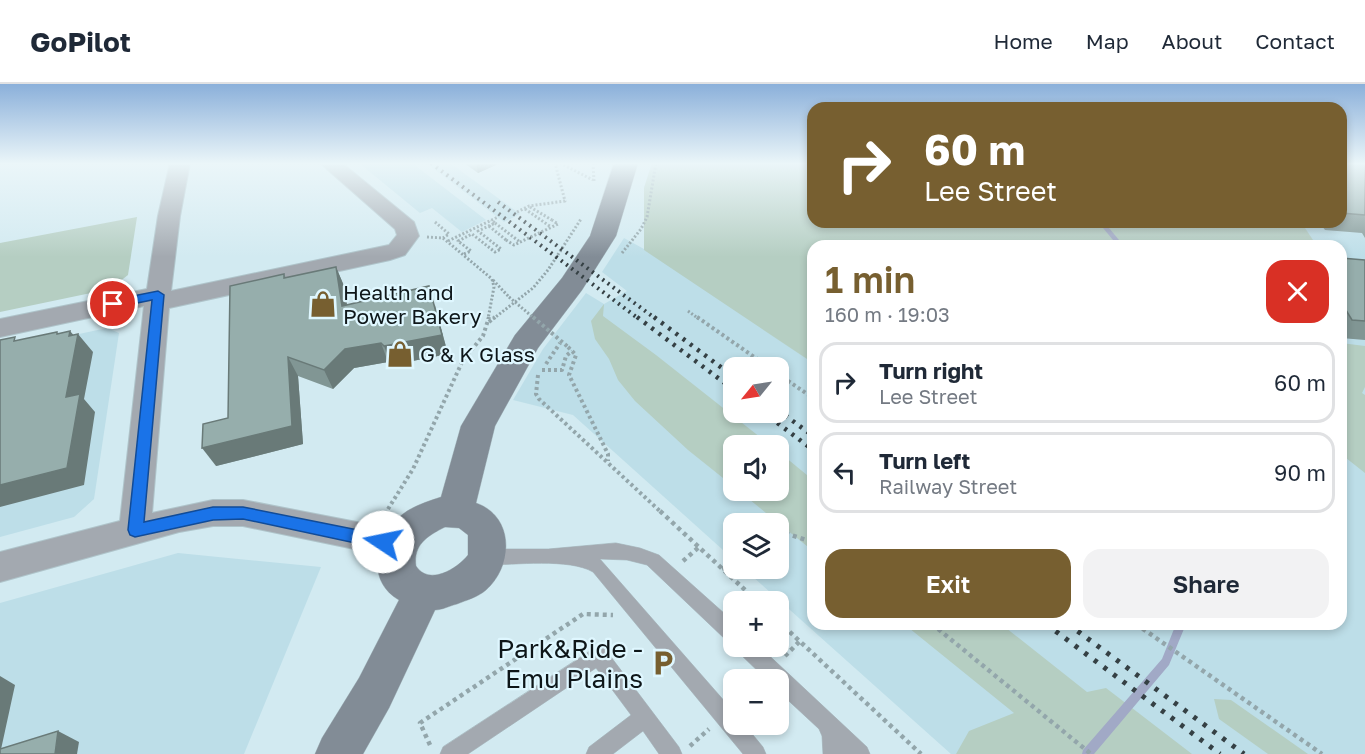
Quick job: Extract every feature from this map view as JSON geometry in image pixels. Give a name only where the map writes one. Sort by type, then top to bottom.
[{"type":"main road","points":[[455,512],[478,426],[526,342],[572,284],[603,236],[616,194]]},
{"type":"main road","points":[[455,512],[467,514],[484,526],[488,536],[486,557],[480,570],[468,581],[454,589],[438,592],[423,592],[410,588],[400,580],[395,569],[394,557],[383,542],[435,514],[455,512]]},
{"type":"main road","points":[[338,754],[374,693],[423,592]]},
{"type":"street","points":[[135,530],[158,299],[174,194]]},
{"type":"street","points":[[0,328],[382,255],[401,247],[408,236],[406,227],[367,194]]},
{"type":"street","points":[[0,567],[135,530],[213,513],[243,513],[383,542]]},
{"type":"lane","points":[[486,557],[555,556],[621,549],[653,560],[723,625]]},
{"type":"lane","points":[[555,556],[589,561],[599,567],[756,754]]},
{"type":"lane","points":[[450,754],[598,655],[672,754]]},
{"type":"lane","points":[[758,657],[860,754]]},
{"type":"lane","points":[[596,754],[645,717]]},
{"type":"lane","points":[[825,721],[832,735],[833,754]]},
{"type":"path","points":[[518,212],[529,206],[565,201],[563,194]]},
{"type":"path","points":[[619,257],[641,230],[647,217],[651,194]]},
{"type":"path","points":[[489,226],[514,245],[558,224],[529,206]]},
{"type":"path","points":[[525,208],[551,227]]},
{"type":"path","points":[[489,322],[533,288],[548,270],[583,215]]},
{"type":"path","points":[[447,241],[498,217]]},
{"type":"path","points":[[491,220],[520,242]]},
{"type":"path","points":[[426,236],[443,237],[450,234],[435,222]]},
{"type":"path","points":[[464,254],[471,251],[458,241],[472,234],[495,252],[501,249],[478,231],[495,223]]},
{"type":"path","points":[[443,237],[576,355],[569,375],[608,454],[608,462]]},
{"type":"path","points":[[383,542],[413,469],[463,360],[483,336],[489,322],[494,287],[492,279]]},
{"type":"path","points":[[688,311],[754,357]]},
{"type":"path","points":[[567,332],[538,375],[536,394],[539,399],[746,591]]},
{"type":"path","points":[[542,370],[562,370],[566,356],[572,351]]},
{"type":"path","points":[[789,382],[807,394]]},
{"type":"path","points":[[789,534],[807,539]]},
{"type":"path","points":[[434,754],[420,723],[583,614],[611,616],[630,602]]},
{"type":"path","points":[[939,630],[1091,754]]},
{"type":"path","points":[[1145,630],[1322,754]]},
{"type":"path","points":[[789,631],[921,754]]},
{"type":"shaded area","points":[[397,194],[453,194],[486,220],[462,232],[432,208],[420,213]]},
{"type":"shaded area","points":[[467,194],[493,194],[520,214],[504,222]]},
{"type":"shaded area","points":[[644,194],[807,194],[807,228],[1347,228],[1347,207],[1352,194],[1365,194],[1365,754],[951,754],[812,630],[1347,630],[1347,240],[807,240],[807,625],[789,609],[789,591],[769,591],[755,579],[789,579],[789,513],[723,513],[723,550],[573,415],[513,400],[543,349],[586,293],[604,304],[627,291],[602,272],[624,238],[644,249]]},
{"type":"shaded area","points":[[107,328],[119,333],[94,499],[74,517],[0,537],[0,351]]},
{"type":"shaded area","points":[[178,553],[321,567],[244,754],[0,754],[0,603]]},
{"type":"green space","points":[[644,194],[807,194],[807,228],[1305,228],[1313,240],[807,240],[807,359],[644,250]]},
{"type":"green space","points":[[137,217],[128,275],[110,289],[0,312],[0,243]]},
{"type":"green space","points":[[604,304],[603,316],[723,408],[723,423],[742,423],[757,435],[723,435],[723,478],[688,450],[635,401],[618,380],[609,359],[595,339],[591,321]]},
{"type":"green space","points":[[1347,344],[1365,346],[1365,387],[1362,393],[1365,395],[1365,473],[1347,459]]},
{"type":"green space","points":[[789,460],[807,475],[807,546],[789,532],[789,513],[766,513],[751,501],[789,501]]},
{"type":"green space","points":[[911,630],[1009,630],[1087,692],[1106,688],[1192,754],[956,754],[969,731],[1014,713]]},
{"type":"green space","points":[[1214,699],[1231,700],[1308,754],[1268,754],[1219,719]]},
{"type":"building","points":[[1347,194],[1365,194],[1365,215],[1347,214]]},
{"type":"building","points":[[1347,258],[1365,260],[1365,321],[1352,320],[1347,312]]},
{"type":"building","points":[[336,267],[342,306],[429,286],[442,335],[384,346],[381,343],[345,349],[324,370],[288,357],[292,426],[202,448],[203,424],[228,418],[230,286],[284,274],[284,278]]},
{"type":"building","points":[[70,331],[69,336],[78,334],[66,397],[80,394],[67,468],[0,485],[0,340],[15,337],[14,341]]},
{"type":"building","points":[[58,731],[55,754],[0,754],[0,749]]},
{"type":"waterway","points":[[1106,228],[1116,240]]},
{"type":"waterway","points":[[1087,754],[1166,662],[1179,630]]},
{"type":"railway","points":[[473,194],[639,319]]},
{"type":"railway","points":[[498,202],[656,319]]},
{"type":"railway","points":[[637,317],[723,382]]},
{"type":"railway","points":[[654,317],[723,369]]},
{"type":"railway","points":[[789,418],[807,432]]},
{"type":"railway","points":[[777,423],[807,445]]},
{"type":"railway","points":[[1054,630],[1220,754]]},
{"type":"railway","points":[[1076,630],[1244,754]]},
{"type":"place","name":"Health and Power Bakery","points":[[323,304]]},
{"type":"place","name":"G & K Glass","points":[[400,354]]},
{"type":"place","name":"Park&Ride - Emu Plains","points":[[663,663]]},
{"type":"route","points":[[113,304],[158,295],[135,530],[213,513],[243,513],[383,542]]}]
